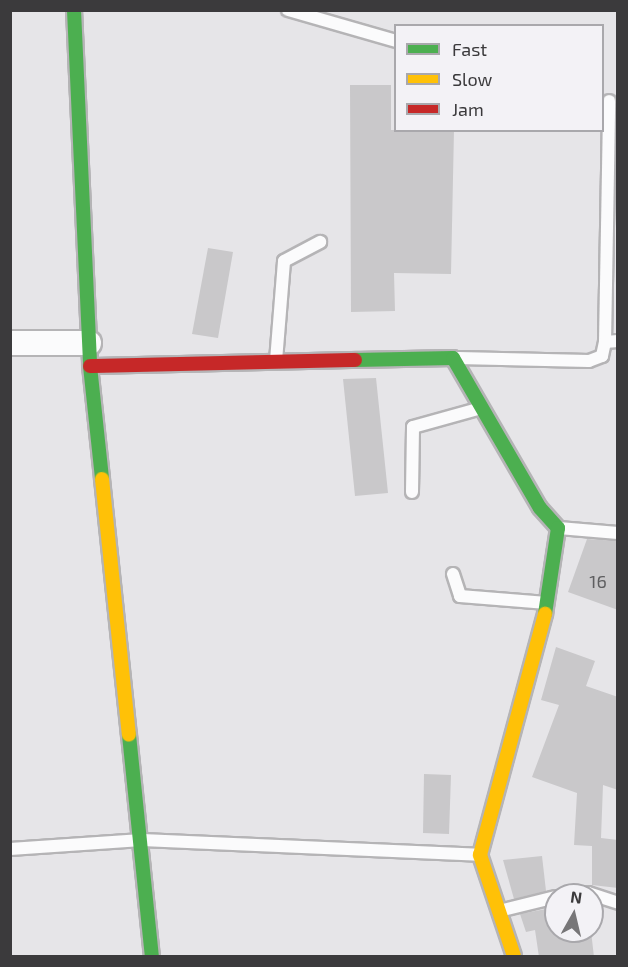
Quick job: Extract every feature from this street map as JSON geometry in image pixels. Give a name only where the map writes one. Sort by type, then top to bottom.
[{"type":"street","points":[[74,10],[89,354],[153,957]]},
{"type":"street","points":[[10,343],[89,354],[276,362],[453,358],[540,508],[558,528],[548,603],[480,855],[496,911],[514,957]]},
{"type":"lane","points":[[288,10],[394,40]]},
{"type":"lane","points":[[453,358],[589,361],[602,356],[611,342],[610,102]]},
{"type":"lane","points":[[276,362],[284,261],[320,242]]},
{"type":"lane","points":[[412,492],[413,427],[482,408]]},
{"type":"lane","points":[[558,528],[618,533]]},
{"type":"lane","points":[[453,574],[460,596],[548,603]]},
{"type":"lane","points":[[10,849],[142,840],[480,855]]},
{"type":"lane","points":[[496,911],[544,900]]},
{"type":"building","points":[[350,85],[391,85],[391,130],[394,132],[454,132],[451,274],[394,273],[395,311],[351,312]]},
{"type":"building","points":[[208,248],[233,252],[218,338],[192,334]]},
{"type":"building","points":[[376,378],[388,493],[355,496],[343,379]]},
{"type":"building","points":[[587,539],[618,541],[618,610],[568,592]]},
{"type":"building","points":[[556,647],[595,661],[586,686],[618,697],[618,790],[603,785],[601,838],[618,840],[618,888],[604,886],[604,883],[592,883],[592,846],[574,845],[577,793],[532,777],[559,705],[541,700]]},
{"type":"building","points":[[424,774],[451,775],[449,834],[423,833]]},
{"type":"building","points":[[542,856],[544,892],[514,899],[503,860]]},
{"type":"building","points":[[544,909],[544,943],[592,943],[594,957],[539,957],[535,930],[526,932],[520,914]]},
{"type":"traffic: fast","points":[[74,10],[90,366],[102,479]]},
{"type":"traffic: fast","points":[[355,360],[453,358],[540,508],[558,528],[545,614]]},
{"type":"traffic: fast","points":[[129,735],[152,956]]},
{"type":"traffic: slow","points":[[102,479],[129,735]]},
{"type":"traffic: slow","points":[[514,956],[480,855],[545,614]]},
{"type":"traffic: jam","points":[[90,366],[355,360]]}]
